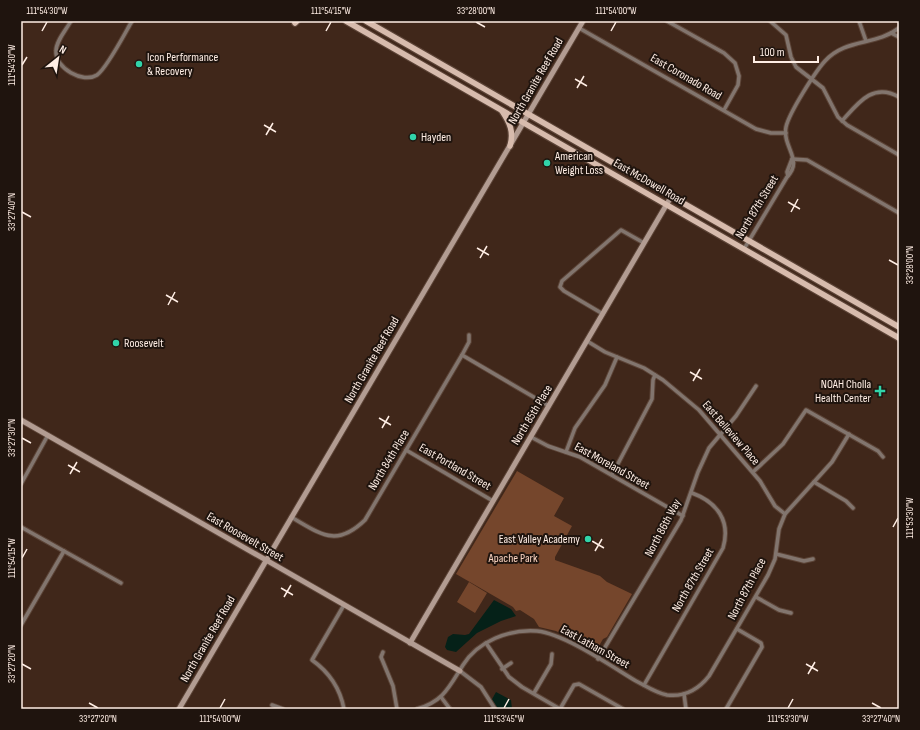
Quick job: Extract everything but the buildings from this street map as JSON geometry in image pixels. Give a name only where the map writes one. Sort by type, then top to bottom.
[{"type":"main road","name":"East McDowell Road","points":[[346,21],[899,338]]},
{"type":"main road","name":"East McDowell Road","points":[[366,21],[899,327]]},
{"type":"main road","points":[[420,63],[425,55]]},
{"type":"main road","points":[[501,109],[511,128],[512,138],[510,146]]},
{"type":"main road","points":[[617,176],[621,168]]},
{"type":"main road","points":[[793,277],[797,269]]},
{"type":"main road","points":[[871,322],[876,314]]},
{"type":"street","points":[[71,21],[61,38],[56,52],[58,61],[63,66],[84,77],[93,77],[102,71],[132,21]]},
{"type":"street","name":"North Granite Reef Road","points":[[179,709],[583,21]]},
{"type":"street","points":[[667,21],[724,53],[735,63],[739,76],[738,85],[724,110]]},
{"type":"street","points":[[770,21],[786,34],[793,62],[803,74],[823,88],[832,109],[842,121],[899,155]]},
{"type":"street","points":[[859,21],[866,41]]},
{"type":"street","name":"East Coronado Road","points":[[579,28],[756,129],[771,133],[786,133]]},
{"type":"street","points":[[786,133],[789,119],[824,62],[836,52],[853,43],[866,41],[892,33],[899,28]]},
{"type":"street","points":[[892,33],[899,37]]},
{"type":"street","points":[[842,121],[863,98],[876,92],[886,92],[899,97]]},
{"type":"street","name":"North 87th Street","points":[[744,249],[793,170],[794,163],[786,133]]},
{"type":"street","points":[[792,159],[807,160],[899,213]]},
{"type":"street","name":"North 85th Place","points":[[410,643],[671,197]]},
{"type":"street","points":[[603,314],[560,287],[562,281],[621,230],[644,243]]},
{"type":"street","name":"North 84th Place","points":[[291,517],[329,537],[337,537],[355,529],[365,520],[462,355],[469,342],[469,335]]},
{"type":"street","name":"East Belleview Place","points":[[587,341],[655,375],[699,410],[753,472],[774,505],[785,514]]},
{"type":"street","points":[[462,355],[549,406]]},
{"type":"street","points":[[566,452],[575,428],[605,385],[617,357]]},
{"type":"street","points":[[612,476],[652,399],[652,380],[655,375]]},
{"type":"street","name":"North 86th Way","points":[[598,659],[683,516],[707,453],[736,416],[756,386]]},
{"type":"street","points":[[753,472],[783,444],[806,410],[878,451],[883,457]]},
{"type":"street","name":"East Roosevelt Street","points":[[21,420],[460,671]]},
{"type":"street","name":"North 87th Place","points":[[684,694],[705,681],[756,597],[770,571],[776,554],[779,529],[785,514],[836,457],[849,434]]},
{"type":"street","points":[[21,484],[48,436]]},
{"type":"street","name":"East Moreland Street","points":[[531,437],[548,446],[580,457],[683,516]]},
{"type":"street","name":"East Portland Street","points":[[406,450],[493,501]]},
{"type":"street","points":[[814,482],[846,501],[853,508]]},
{"type":"street","name":"North 87th Street","points":[[644,685],[723,548],[725,542],[726,530],[720,513],[710,502],[692,493]]},
{"type":"street","points":[[21,527],[121,583]]},
{"type":"street","points":[[21,625],[64,551]]},
{"type":"street","points":[[776,554],[804,561],[813,558]]},
{"type":"street","points":[[756,597],[779,610],[791,613]]},
{"type":"street","points":[[344,605],[312,660],[326,672],[333,682],[339,693],[344,709]]},
{"type":"street","points":[[726,709],[762,645],[737,629]]},
{"type":"street","name":"East Latham Street","points":[[417,709],[427,706],[441,697],[452,685],[471,656],[486,643],[509,633],[537,631],[564,639],[644,685],[665,695],[684,694]]},
{"type":"street","points":[[486,643],[502,669],[516,684],[560,709],[576,684],[579,684],[623,709]]},
{"type":"street","points":[[383,652],[381,657],[393,686],[397,709]]},
{"type":"street","points":[[534,694],[551,664],[552,654]]},
{"type":"street","points":[[502,669],[511,663]]},
{"type":"street","points":[[460,671],[481,687],[495,709]]},
{"type":"street","points":[[684,694],[686,709]]},
{"type":"street","points":[[441,697],[450,709]]},
{"type":"street","points":[[272,705],[283,709]]},
{"type":"green space","name":"Apache Park","points":[[517,471],[564,498],[554,516],[572,526],[555,557],[555,560],[600,576],[607,582],[632,594],[607,637],[603,639],[596,651],[556,631],[539,627],[534,619],[520,610],[516,611],[513,607],[456,574]]},
{"type":"green space","points":[[469,582],[487,593],[475,613],[457,602]]},
{"type":"shaded area","points":[[494,600],[511,609],[516,616],[501,621],[477,633],[456,652],[447,650],[445,647],[448,637],[453,634],[469,634]]},
{"type":"shaded area","points":[[496,692],[511,700],[512,709],[495,709],[491,701]]},
{"type":"place","name":"Icon Performance & Recovery","points":[[139,64]]},
{"type":"place","name":"Hayden","points":[[413,137]]},
{"type":"place","name":"American Weight Loss","points":[[547,163]]},
{"type":"place","name":"Roosevelt","points":[[116,343]]},
{"type":"place","name":"NOAH Cholla Health Center","points":[[880,391]]},
{"type":"place","name":"East Valley Academy","points":[[588,539]]}]
